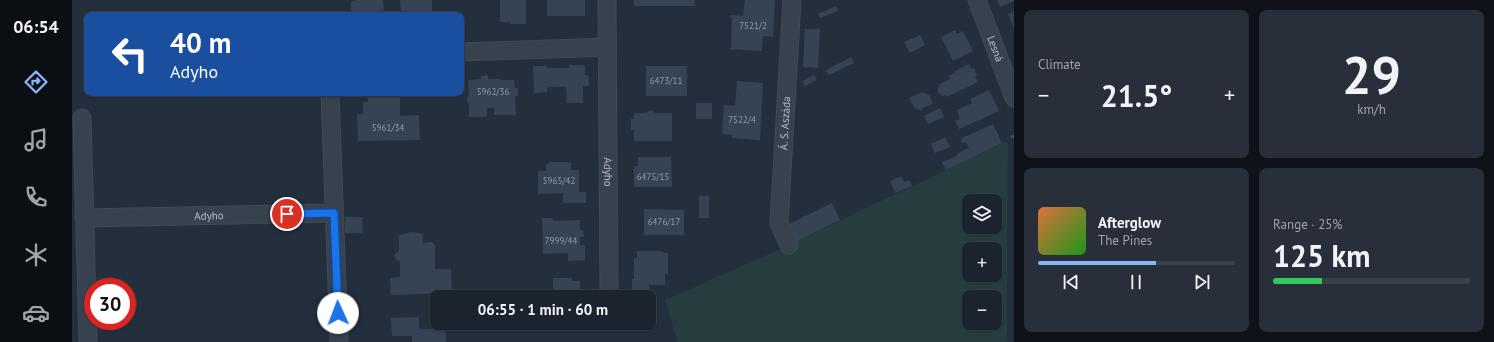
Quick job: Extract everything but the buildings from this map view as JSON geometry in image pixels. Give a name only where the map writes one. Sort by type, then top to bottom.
[{"type":"street","name":"Adyho","points":[[607,0],[609,290]]},
{"type":"street","name":"Á. S. Aszáda","points":[[789,245],[780,224],[792,0]]},
{"type":"street","name":"Lesná","points":[[977,0],[1014,98]]},
{"type":"street","points":[[464,52],[607,47]]},
{"type":"street","points":[[330,96],[339,342]]},
{"type":"street","points":[[82,118],[88,342]]},
{"type":"street","name":"Adyho","points":[[84,218],[334,213]]},
{"type":"green space","points":[[1002,143],[1008,143],[1007,342],[678,342],[665,300],[789,245]]},
{"type":"route","points":[[287,214],[334,213],[338,313]]}]
